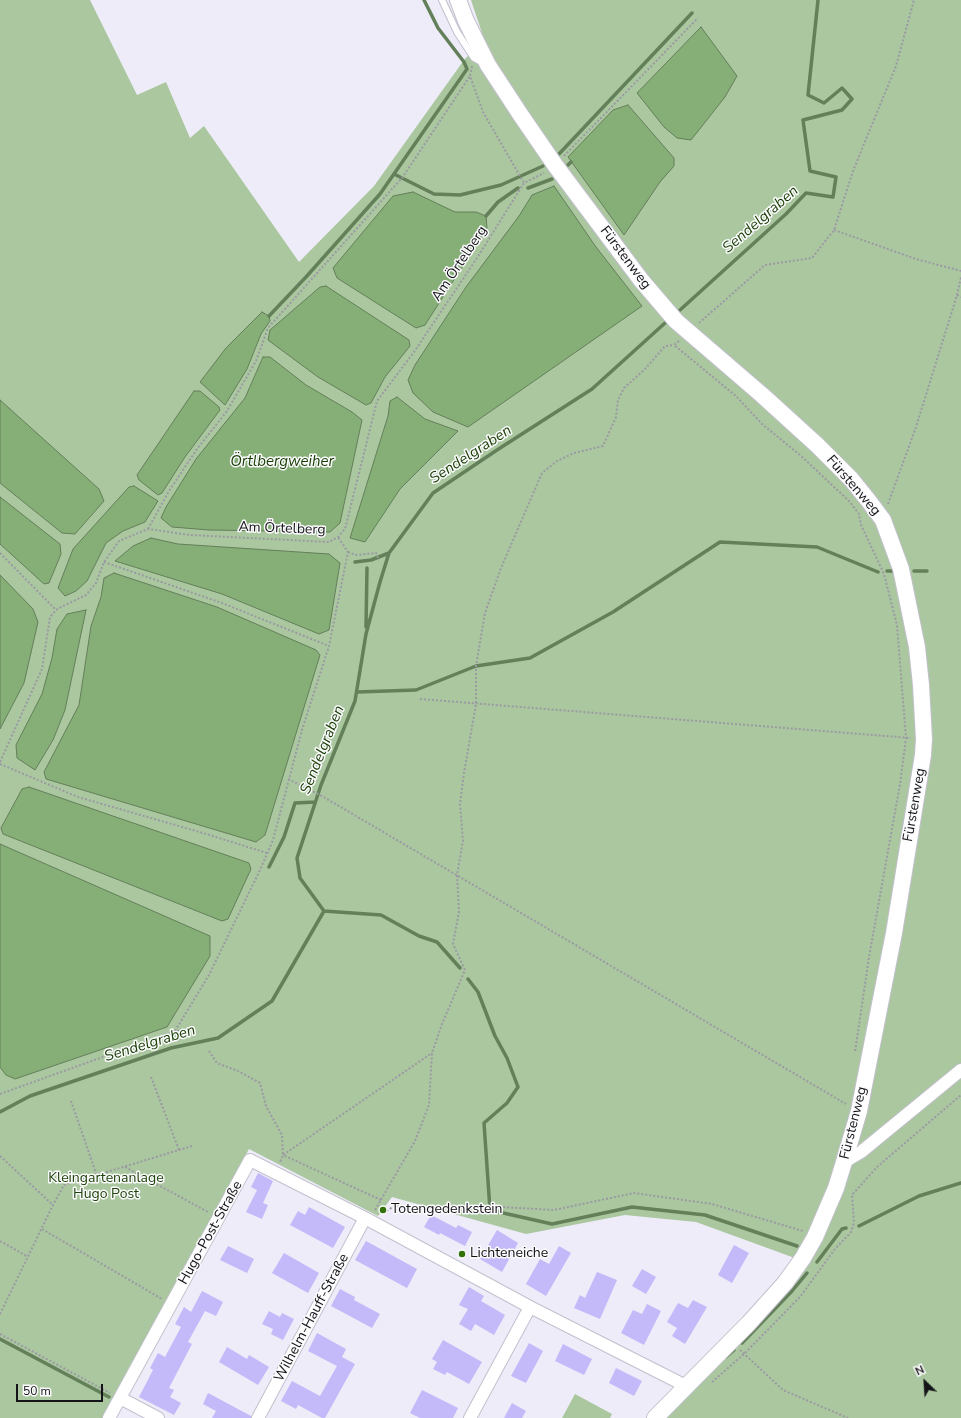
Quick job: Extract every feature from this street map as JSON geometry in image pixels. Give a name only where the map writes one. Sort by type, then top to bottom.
[{"type":"street","name":"Fürstenweg","points":[[458,0],[466,21],[488,65],[520,114],[641,280],[688,333],[762,395],[817,445],[851,479],[882,520],[890,536],[901,569],[911,613],[921,685],[924,739],[923,755],[894,933],[859,1111],[836,1188],[815,1237]]},
{"type":"street","points":[[844,1162],[862,1152],[961,1070]]},
{"type":"street","name":"Hugo-Post-Straße","points":[[109,1418],[250,1160],[365,1218]]},
{"type":"street","points":[[365,1218],[530,1307],[686,1386]]},
{"type":"street","name":"Wilhelm-Hauff-Straße","points":[[258,1418],[365,1218]]},
{"type":"street","points":[[655,1418],[785,1283],[803,1258],[815,1237]]},
{"type":"street","points":[[470,1418],[530,1307]]},
{"type":"street","points":[[120,1398],[158,1418]]},
{"type":"lane","points":[[442,0],[457,32],[474,58],[488,65]]},
{"type":"path","points":[[365,1218],[375,1210],[415,1141],[429,1105],[432,1053],[442,1024],[465,970],[453,944],[460,912],[457,876],[463,841],[460,804],[476,704],[476,666],[485,612],[501,568],[542,473],[557,461],[574,453],[603,446],[616,417],[618,400],[624,388],[645,369],[665,346],[674,345],[765,265],[812,258],[834,230],[853,171],[896,66],[914,0]]},
{"type":"path","points":[[470,76],[483,112],[524,183],[547,171],[555,164],[698,18]]},
{"type":"path","points":[[267,853],[203,833],[78,798],[0,763],[42,669],[50,617],[56,610],[86,595],[96,583],[104,562],[119,541],[148,529],[169,491],[197,449],[227,411],[256,361],[268,328],[402,178],[470,76],[474,58]]},
{"type":"path","name":"Am Örtelberg","points":[[148,529],[190,535],[329,542],[338,537],[345,529],[377,401],[422,339],[477,258],[524,183]]},
{"type":"path","points":[[834,230],[916,259],[961,271]]},
{"type":"path","points":[[882,520],[916,427],[957,295],[961,277]]},
{"type":"path","points":[[957,295],[961,296]]},
{"type":"path","points":[[674,345],[736,396],[762,424],[800,455],[849,501],[859,514],[861,525],[884,574],[897,625],[906,738],[900,784],[869,958],[854,1059]]},
{"type":"path","points":[[338,537],[348,552],[356,555],[376,553],[379,560]]},
{"type":"path","points":[[175,1031],[209,975],[273,840],[302,730],[329,646],[348,552]]},
{"type":"path","points":[[0,553],[56,610]]},
{"type":"path","points":[[104,562],[222,603],[329,646]]},
{"type":"path","points":[[420,699],[924,739]]},
{"type":"path","points":[[288,779],[322,796],[859,1111]]},
{"type":"path","points":[[0,1094],[175,1031],[195,1030]]},
{"type":"path","points":[[209,1051],[217,1063],[238,1071],[260,1083],[266,1106],[282,1135],[283,1155],[276,1173]]},
{"type":"path","points":[[283,1155],[432,1053]]},
{"type":"path","points":[[151,1076],[179,1150]]},
{"type":"path","points":[[710,1383],[744,1354],[800,1297],[834,1249],[851,1232],[854,1223],[852,1195],[877,1167],[961,1095]]},
{"type":"path","points":[[71,1101],[97,1176]]},
{"type":"path","points":[[0,1314],[64,1185],[125,1168],[192,1146]]},
{"type":"path","points":[[283,1155],[381,1200]]},
{"type":"path","points":[[0,1156],[53,1205]]},
{"type":"path","points":[[125,1168],[219,1218]]},
{"type":"path","points":[[375,1210],[383,1214],[396,1205],[427,1213],[484,1206],[554,1210],[634,1194],[712,1204],[803,1231],[815,1237]]},
{"type":"path","points":[[42,1230],[172,1304]]},
{"type":"path","points":[[0,1241],[28,1257]]},
{"type":"path","points":[[0,1334],[120,1398]]},
{"type":"path","points":[[730,1341],[784,1390],[848,1418]]},
{"type":"green space","name":"Kleingartenanlage Hugo Post","points":[[0,0],[90,0],[137,95],[166,82],[190,138],[204,126],[299,262],[374,186],[464,60],[484,39],[471,0],[961,0],[961,1418],[655,1418],[803,1261],[696,1222],[625,1215],[526,1234],[392,1197],[378,1216],[249,1149],[102,1418],[0,1418]]},
{"type":"green space","points":[[575,1394],[612,1414],[610,1418],[562,1418]]},
{"type":"water","points":[[701,27],[737,76],[725,97],[691,140],[677,138],[664,127],[637,93]]},
{"type":"water","points":[[628,105],[674,158],[674,166],[660,182],[624,235],[568,157],[613,110]]},
{"type":"water","points":[[554,186],[596,247],[642,306],[468,427],[433,412],[413,393],[408,380],[415,365],[466,287],[519,216],[532,195]]},
{"type":"water","points":[[413,192],[455,212],[476,212],[486,216],[487,228],[425,325],[416,328],[337,278],[333,268],[393,196]]},
{"type":"water","points":[[326,286],[409,340],[410,346],[385,377],[371,403],[366,405],[318,377],[268,340],[270,330],[320,287]]},
{"type":"water","points":[[262,312],[269,316],[270,321],[261,334],[247,369],[225,405],[200,382],[226,348]]},
{"type":"water","name":"Örtlbergweiher","points":[[263,357],[270,357],[306,385],[352,412],[362,420],[340,523],[330,532],[209,530],[172,527],[161,518],[166,507],[196,459],[245,398]]},
{"type":"water","points":[[194,391],[200,391],[219,407],[220,410],[185,457],[162,493],[158,495],[139,480],[137,475]]},
{"type":"water","points":[[397,397],[425,419],[458,431],[400,489],[365,542],[350,538],[388,416],[390,401]]},
{"type":"water","points":[[0,400],[99,489],[104,501],[75,534],[62,533],[0,483]]},
{"type":"water","points":[[134,486],[158,501],[145,522],[123,531],[106,543],[87,581],[76,591],[65,596],[58,588],[73,549],[129,487]]},
{"type":"water","points":[[0,497],[60,544],[61,554],[49,583],[44,584],[0,544]]},
{"type":"water","points":[[151,538],[178,544],[329,554],[340,563],[329,630],[319,634],[222,594],[115,561],[133,546]]},
{"type":"water","points":[[114,573],[217,607],[316,650],[320,655],[265,835],[256,842],[46,779],[44,772],[79,705],[91,626],[101,597],[104,578]]},
{"type":"water","points":[[0,575],[33,609],[38,622],[24,683],[0,729]]},
{"type":"water","points":[[86,610],[65,710],[53,740],[35,770],[17,758],[16,745],[42,694],[52,658],[57,629],[67,614]]},
{"type":"water","points":[[29,787],[249,863],[251,869],[228,919],[222,921],[3,834],[1,828],[22,789]]},
{"type":"water","points":[[0,844],[210,936],[210,956],[167,1027],[15,1079],[6,1075],[0,1067]]},
{"type":"building","points":[[258,1173],[273,1181],[263,1203],[268,1205],[262,1219],[246,1212],[257,1190],[251,1187]]},
{"type":"building","points":[[309,1207],[345,1227],[333,1248],[290,1225],[298,1211],[305,1215]]},
{"type":"building","points":[[431,1215],[456,1228],[458,1225],[472,1232],[465,1246],[440,1233],[439,1235],[424,1227]]},
{"type":"building","points":[[497,1230],[518,1243],[502,1272],[480,1259]]},
{"type":"building","points":[[366,1241],[417,1269],[407,1288],[355,1260]]},
{"type":"building","points":[[734,1245],[749,1253],[732,1283],[718,1275]]},
{"type":"building","points":[[228,1246],[254,1259],[247,1273],[220,1260]]},
{"type":"building","points":[[559,1246],[571,1253],[546,1296],[526,1284],[540,1259],[549,1264]]},
{"type":"building","points":[[284,1253],[319,1273],[308,1293],[272,1273]]},
{"type":"building","points":[[642,1269],[656,1277],[646,1294],[632,1286]]},
{"type":"building","points":[[597,1272],[617,1280],[600,1319],[574,1308],[580,1295],[585,1298]]},
{"type":"building","points":[[469,1287],[484,1296],[481,1301],[505,1315],[494,1335],[475,1324],[471,1331],[459,1324],[468,1309],[459,1305]]},
{"type":"building","points":[[340,1289],[355,1297],[354,1300],[380,1314],[372,1328],[331,1306]]},
{"type":"building","points":[[202,1291],[223,1302],[216,1316],[205,1311],[188,1342],[192,1344],[169,1388],[174,1390],[170,1397],[181,1403],[174,1415],[139,1397],[153,1370],[150,1368],[158,1353],[165,1357],[181,1327],[175,1324],[184,1307],[191,1312]]},
{"type":"building","points":[[693,1300],[707,1307],[685,1344],[672,1336],[677,1328],[667,1322],[678,1303],[688,1308]]},
{"type":"building","points":[[647,1304],[661,1311],[644,1345],[621,1333],[633,1310],[642,1314]]},
{"type":"building","points":[[269,1311],[280,1317],[282,1313],[294,1319],[283,1340],[271,1334],[273,1329],[262,1324]]},
{"type":"building","points":[[317,1333],[346,1349],[342,1357],[355,1364],[325,1418],[322,1418],[298,1405],[296,1409],[281,1401],[292,1381],[320,1396],[337,1366],[308,1351]]},
{"type":"building","points":[[443,1340],[482,1362],[469,1384],[447,1372],[445,1375],[433,1369],[437,1362],[432,1359]]},
{"type":"building","points":[[529,1343],[543,1351],[526,1383],[511,1376]]},
{"type":"building","points":[[563,1344],[592,1359],[584,1375],[555,1361]]},
{"type":"building","points":[[227,1347],[247,1359],[249,1355],[269,1367],[258,1385],[219,1362]]},
{"type":"building","points":[[616,1368],[642,1381],[634,1396],[609,1383]]},
{"type":"building","points":[[422,1390],[458,1408],[453,1418],[420,1418],[410,1413]]},
{"type":"building","points":[[208,1393],[251,1416],[251,1418],[212,1418],[216,1411],[203,1404]]},
{"type":"building","points":[[512,1403],[526,1411],[522,1418],[504,1418]]},
{"type":"waterway","points":[[269,316],[380,194],[467,69],[464,62],[438,28],[424,0]]},
{"type":"waterway","name":"Sendelgraben","points":[[680,310],[786,214],[806,193],[833,197],[836,177],[810,171],[803,120],[842,110],[852,99],[842,88],[824,103],[808,95],[818,0]]},
{"type":"waterway","points":[[559,154],[692,13]]},
{"type":"waterway","points":[[568,165],[571,162]]},
{"type":"waterway","points":[[394,174],[434,194],[460,195],[501,185],[543,166]]},
{"type":"waterway","points":[[528,188],[552,179]]},
{"type":"waterway","points":[[486,216],[498,202],[518,188]]},
{"type":"waterway","name":"Sendelgraben","points":[[0,1112],[30,1096],[171,1048],[218,1038],[272,1001],[324,911],[300,878],[297,858],[321,785],[355,701],[366,634],[389,553],[433,493],[592,389],[665,323]]},
{"type":"waterway","points":[[357,692],[416,690],[476,666],[530,658],[613,612],[720,542],[817,547],[878,572]]},
{"type":"waterway","points":[[355,562],[371,560],[389,553]]},
{"type":"waterway","points":[[366,627],[367,568]]},
{"type":"waterway","points":[[887,571],[893,571]]},
{"type":"waterway","points":[[914,571],[927,571]]},
{"type":"waterway","points":[[269,867],[284,837],[295,803],[315,802]]},
{"type":"waterway","points":[[324,911],[381,915],[419,936],[437,942],[460,968]]},
{"type":"waterway","points":[[468,979],[478,992],[495,1036],[507,1058],[518,1087],[507,1103],[484,1123],[490,1210],[552,1224],[632,1207],[705,1215],[797,1246]]},
{"type":"waterway","points":[[859,1226],[919,1196],[961,1183]]},
{"type":"waterway","points":[[817,1262],[842,1229],[846,1228]]},
{"type":"waterway","points":[[742,1343],[792,1291],[807,1273]]},
{"type":"waterway","points":[[0,1339],[109,1397]]},
{"type":"waterway","points":[[726,1357],[734,1350]]},
{"type":"place","name":"Totengedenkstein","points":[[383,1210]]},
{"type":"place","name":"Lichteneiche","points":[[462,1254]]}]
